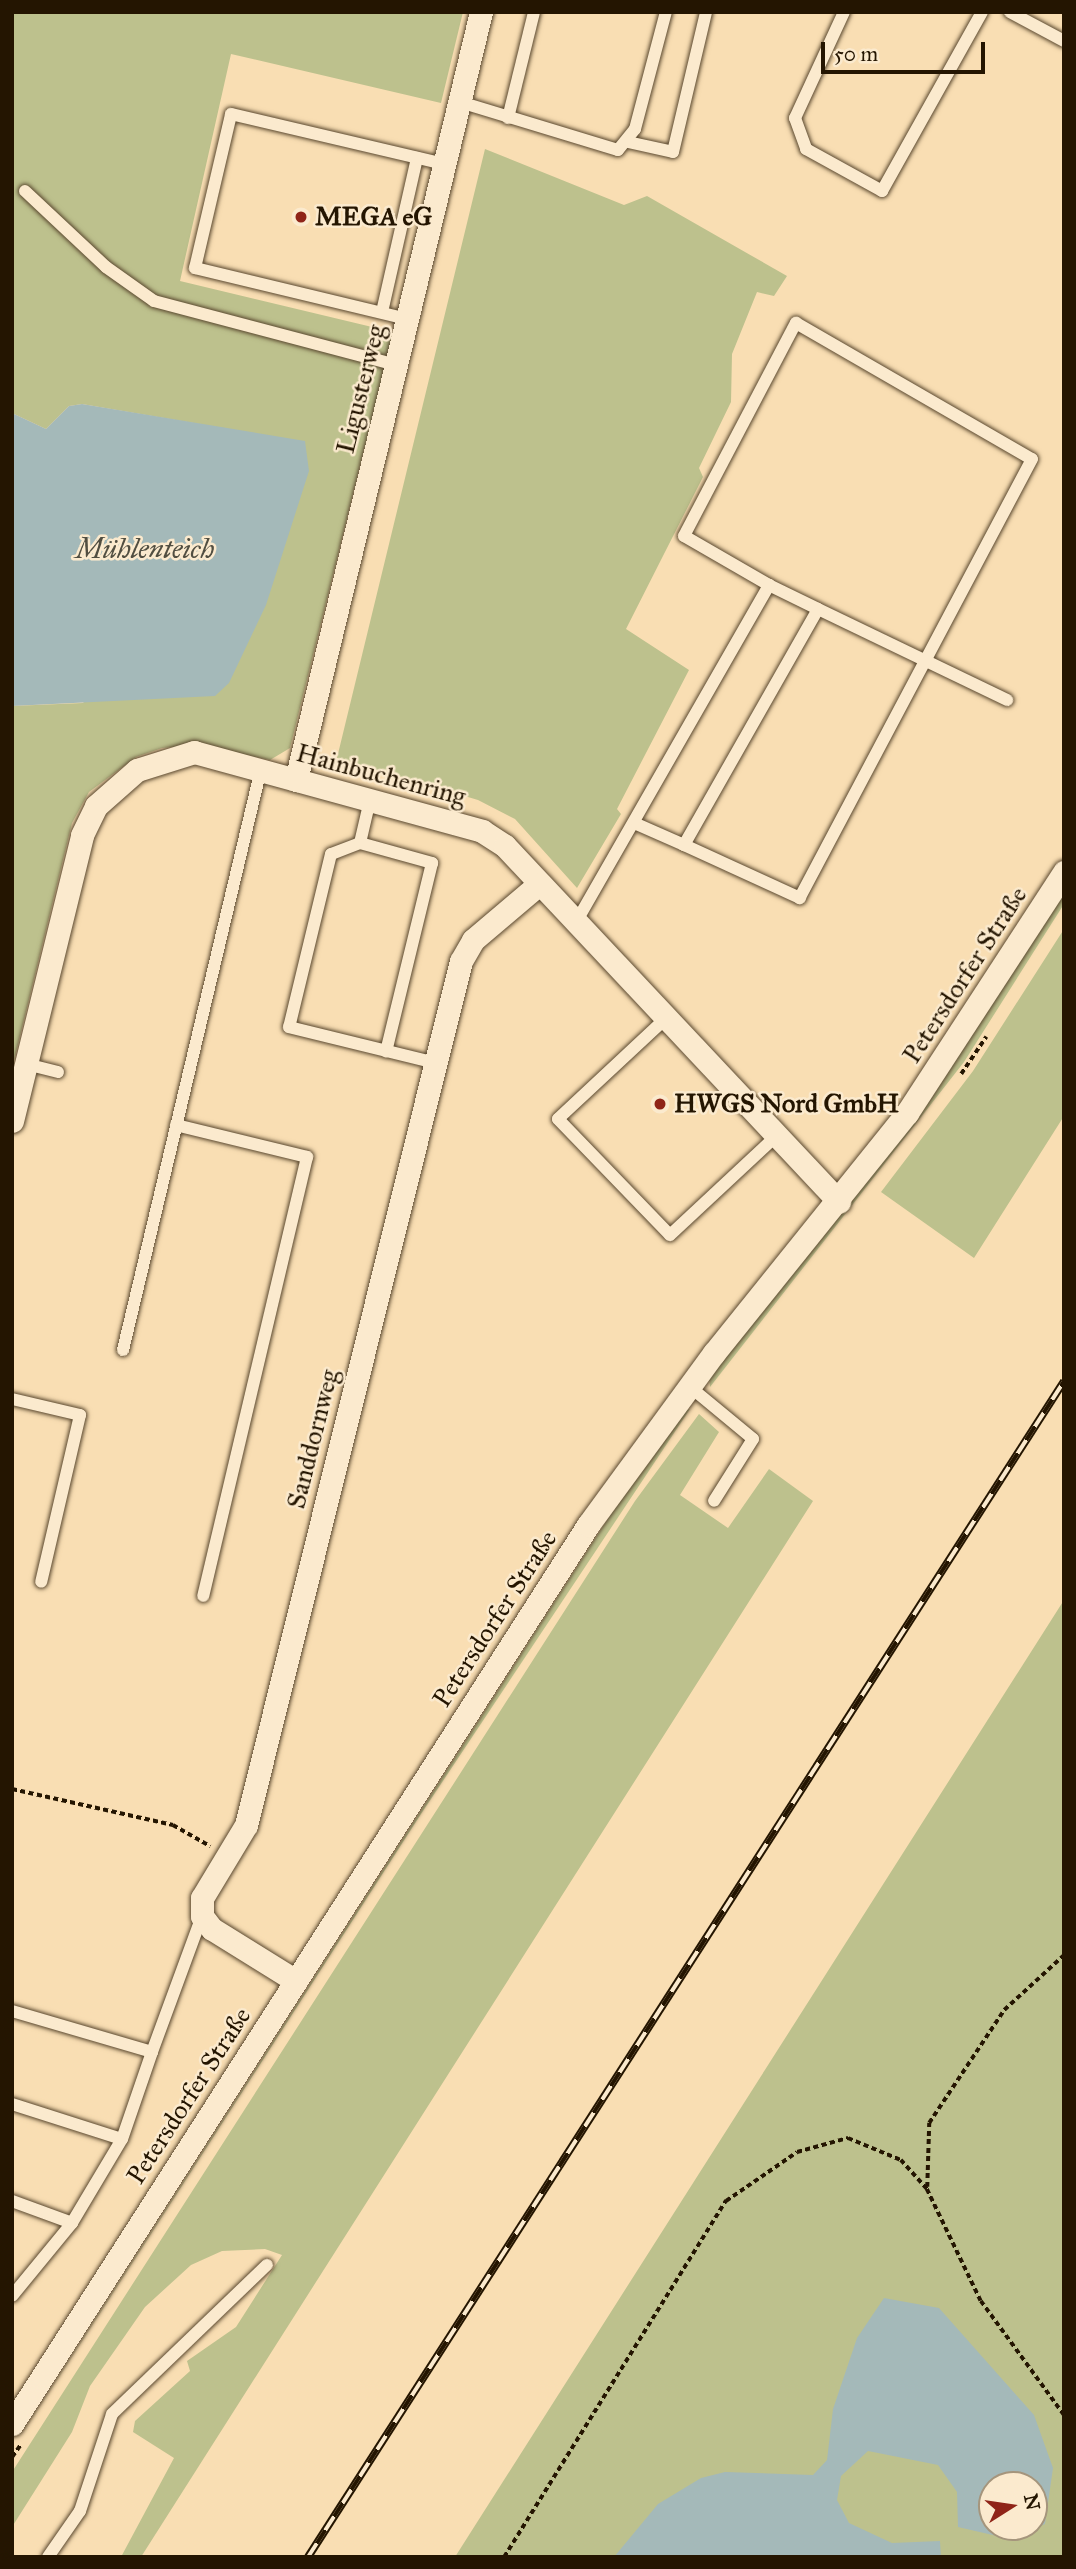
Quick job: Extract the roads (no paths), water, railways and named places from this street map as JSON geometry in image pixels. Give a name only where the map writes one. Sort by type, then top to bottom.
[{"type":"street","name":"Ligusterweg","points":[[296,780],[481,12]]},
{"type":"street","name":"Hainbuchenring","points":[[12,1121],[82,835],[96,806],[137,770],[194,752],[260,773],[296,780],[482,831],[539,884],[774,1138],[839,1202]]},
{"type":"street","name":"Petersdorfer Straße","points":[[20,2429],[296,1981],[588,1525],[689,1386],[839,1202],[951,1050],[1064,872]]},
{"type":"street","name":"Sanddornweg","points":[[202,1916],[202,1898],[246,1825],[461,961],[473,940],[539,884]]},
{"type":"street","points":[[202,1916],[212,1929],[296,1981]]},
{"type":"lane","points":[[508,118],[534,12]]},
{"type":"lane","points":[[628,142],[666,12]]},
{"type":"lane","points":[[460,102],[604,150],[628,142],[673,152],[706,12]]},
{"type":"lane","points":[[844,12],[795,118],[806,149],[882,191],[982,12]]},
{"type":"lane","points":[[1010,12],[1064,41]]},
{"type":"lane","points":[[407,319],[195,268],[232,114],[444,164]]},
{"type":"lane","points":[[382,312],[417,158]]},
{"type":"lane","points":[[25,191],[106,267],[155,301],[396,365]]},
{"type":"lane","points":[[634,823],[800,898],[925,660],[1032,459],[796,323],[684,536],[769,585],[925,660],[1007,700]]},
{"type":"lane","points":[[575,924],[769,585]]},
{"type":"lane","points":[[684,845],[818,609]]},
{"type":"lane","points":[[123,1350],[260,773]]},
{"type":"lane","points":[[360,843],[370,800]]},
{"type":"lane","points":[[386,1051],[432,863],[360,843],[331,854],[289,1027],[386,1051],[436,1063]]},
{"type":"lane","points":[[664,1020],[558,1119],[670,1235],[774,1138]]},
{"type":"lane","points":[[26,1064],[58,1072]]},
{"type":"lane","points":[[176,1125],[307,1157],[203,1596]]},
{"type":"lane","points":[[689,1386],[753,1439],[714,1501]]},
{"type":"lane","points":[[12,1399],[80,1415],[41,1582]]},
{"type":"lane","points":[[12,2296],[72,2223],[122,2139],[202,1916]]},
{"type":"lane","points":[[12,2011],[152,2052]]},
{"type":"lane","points":[[12,2104],[122,2139]]},
{"type":"lane","points":[[12,2201],[72,2223]]},
{"type":"lane","points":[[48,2557],[80,2511],[112,2414],[267,2265]]},
{"type":"water","name":"Mühlenteich","points":[[82,404],[305,441],[309,471],[266,605],[229,683],[215,696],[12,706],[12,413],[46,429],[69,406]]},
{"type":"water","points":[[884,2298],[939,2308],[1034,2415],[1053,2468],[1048,2503],[1048,2471],[978,2471],[978,2532],[958,2527],[957,2492],[938,2465],[868,2451],[841,2476],[837,2500],[849,2523],[892,2543],[940,2541],[941,2557],[614,2557],[658,2504],[701,2478],[725,2472],[813,2475],[827,2460],[833,2409],[857,2338]]},
{"type":"railway","points":[[308,2557],[1064,1381]]},
{"type":"place","name":"MEGA eG","points":[[301,217]]},
{"type":"place","name":"HWGS Nord GmbH","points":[[660,1104]]}]
